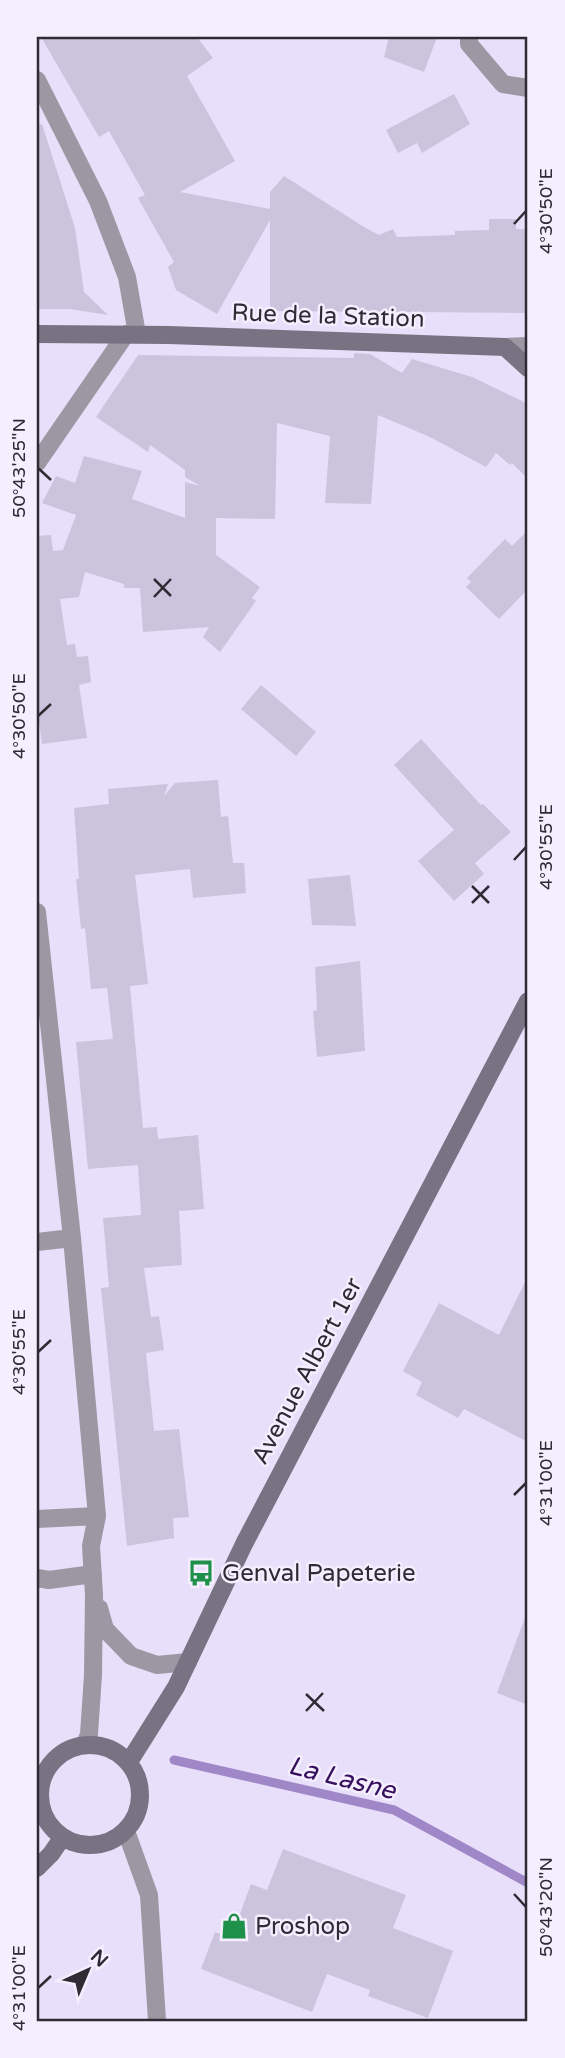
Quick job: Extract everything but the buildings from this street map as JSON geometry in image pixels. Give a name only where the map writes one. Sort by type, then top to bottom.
[{"type":"main road","name":"Rue de la Station","points":[[37,334],[131,334],[505,347]]},
{"type":"main road","points":[[505,347],[528,368]]},
{"type":"main road","name":"Avenue Albert 1er","points":[[129,1762],[158,1718],[188,1662],[250,1532],[528,1001]]},
{"type":"main road","points":[[85,1745],[102,1746],[117,1752],[129,1762],[138,1779],[141,1798],[137,1816],[126,1831],[112,1841],[96,1846],[78,1844],[62,1838],[46,1819],[40,1795],[46,1772],[53,1759],[68,1749],[85,1745]]},
{"type":"main road","points":[[37,1868],[62,1838]]},
{"type":"street","points":[[469,37],[469,44],[503,84],[528,88]]},
{"type":"street","points":[[37,80],[98,201],[127,277],[131,334],[37,463]]},
{"type":"street","name":"Rue de la Station","points":[[505,347],[528,346]]},
{"type":"street","points":[[37,912],[72,1238],[97,1516],[91,1546],[94,1595],[93,1675],[89,1734],[85,1745]]},
{"type":"street","points":[[37,1242],[72,1238]]},
{"type":"street","points":[[37,1519],[97,1516]]},
{"type":"street","points":[[37,1578],[48,1580],[93,1574]]},
{"type":"street","points":[[94,1595],[105,1629],[131,1656],[157,1665],[188,1662]]},
{"type":"street","points":[[126,1831],[149,1895],[157,2021]]},
{"type":"waterway","name":"La Lasne","points":[[174,1760],[394,1810],[528,1883]]},
{"type":"place","name":"Genval Papeterie","points":[[201,1573]]},
{"type":"place","name":"Proshop","points":[[234,1926]]}]
